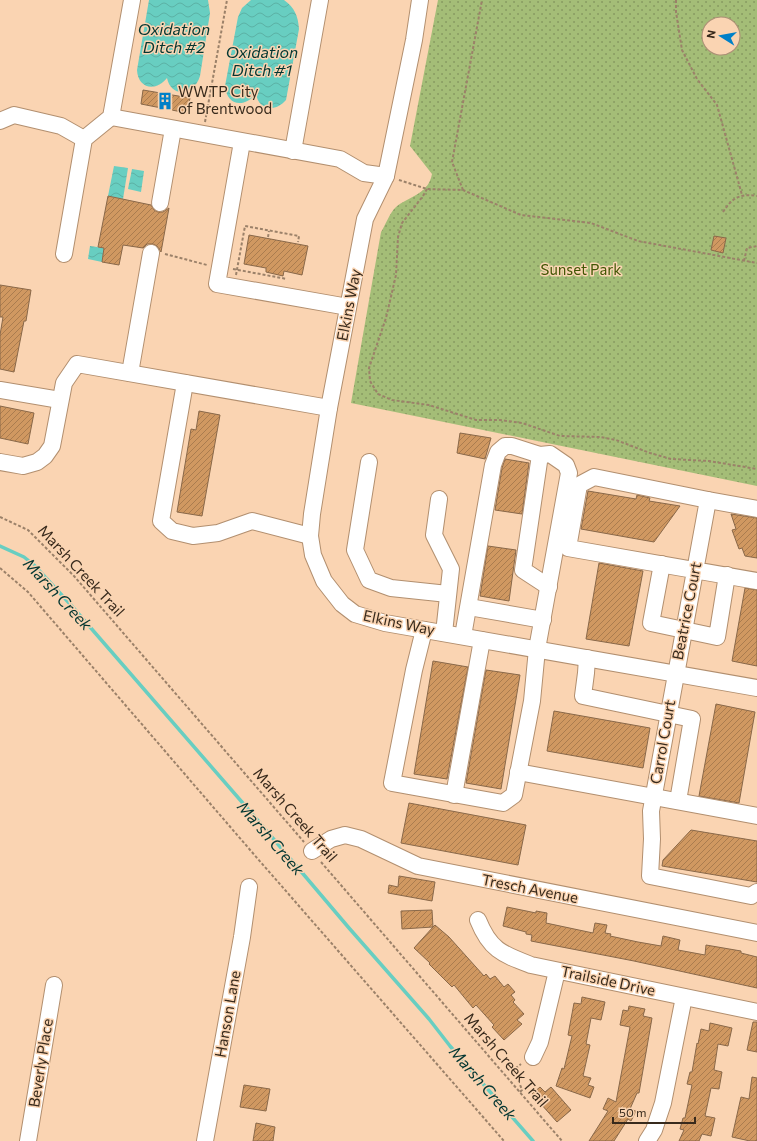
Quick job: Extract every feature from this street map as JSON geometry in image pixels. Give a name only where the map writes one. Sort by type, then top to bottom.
[{"type":"street","points":[[64,254],[84,139],[111,117],[132,0]]},
{"type":"street","points":[[293,151],[320,0]]},
{"type":"street","name":"Elkins Way","points":[[420,0],[414,40],[386,176],[365,219],[329,408],[312,514],[310,536],[313,556],[324,581],[342,604],[355,614],[385,623],[757,688]]},
{"type":"street","points":[[0,121],[14,115],[61,126],[84,139]]},
{"type":"street","points":[[111,117],[202,135],[340,159],[364,173],[386,176]]},
{"type":"street","points":[[160,203],[173,129]]},
{"type":"street","points":[[242,142],[216,284],[348,307]]},
{"type":"street","points":[[130,373],[151,253]]},
{"type":"street","points":[[0,462],[24,466],[37,462],[45,456],[52,446],[64,383],[77,364],[329,408]]},
{"type":"street","points":[[185,383],[161,521],[172,531],[193,536],[218,533],[252,521],[310,536]]},
{"type":"street","points":[[0,390],[60,400]]},
{"type":"street","points":[[424,630],[414,670],[392,783],[504,803],[514,795],[532,701],[537,649],[569,473],[566,465],[550,454],[540,455],[512,446],[505,446],[498,452],[493,465],[463,636]]},
{"type":"street","points":[[540,455],[523,570],[549,587]]},
{"type":"street","points":[[369,462],[355,550],[369,580],[391,588],[448,594]]},
{"type":"street","points":[[757,509],[594,477],[580,485],[568,548],[757,581]]},
{"type":"street","points":[[439,499],[434,536],[451,569],[444,633]]},
{"type":"street","name":"Beatrice Court","points":[[675,673],[708,500]]},
{"type":"street","points":[[662,564],[651,623],[683,631],[717,637],[727,576]]},
{"type":"street","points":[[469,607],[543,620]]},
{"type":"street","points":[[454,795],[482,640]]},
{"type":"street","points":[[587,658],[583,696],[692,719],[678,801]]},
{"type":"street","name":"Carrol Court","points":[[675,673],[652,804],[650,876],[754,894]]},
{"type":"street","points":[[518,772],[652,804],[678,801],[757,816]]},
{"type":"street","name":"Tresch Avenue","points":[[312,851],[331,839],[345,835],[361,839],[418,866],[757,933]]},
{"type":"street","name":"Hanson Lane","points":[[205,1141],[242,937],[249,887]]},
{"type":"street","name":"Trailside Drive","points":[[478,920],[483,934],[499,952],[531,966],[757,1012]]},
{"type":"street","points":[[533,1057],[540,1042],[557,971]]},
{"type":"street","name":"Beverly Place","points":[[28,1141],[54,985]]},
{"type":"street","points":[[647,1141],[654,1130],[663,1103],[684,997]]},
{"type":"path","points":[[202,135],[227,0]]},
{"type":"path","points":[[463,190],[452,162],[482,0]]},
{"type":"path","points":[[676,0],[676,12],[682,50],[697,79],[717,105],[742,195]]},
{"type":"path","points":[[386,176],[427,189],[463,190],[520,215],[591,223],[638,241],[757,263]]},
{"type":"path","points":[[427,189],[402,223],[398,236],[396,275],[386,318],[369,368],[370,381],[378,394],[392,400],[429,405],[476,420],[500,420],[522,423],[560,436],[600,436],[671,459],[710,460],[757,469]]},
{"type":"path","points":[[723,212],[733,200],[742,195],[757,196]]},
{"type":"path","points":[[234,287],[245,226],[299,236],[298,242]]},
{"type":"path","points":[[268,237],[269,231]]},
{"type":"path","points":[[744,261],[747,248],[757,246]]},
{"type":"path","name":"Marsh Creek Trail","points":[[0,517],[28,530],[74,576],[562,1141]]},
{"type":"path","points":[[0,568],[28,592],[504,1141]]},
{"type":"path","points":[[520,1092],[522,1090],[519,1082],[511,1072],[515,1067],[533,1057]]},
{"type":"green space","name":"Sunset Park","points":[[438,0],[757,0],[757,486],[351,403],[381,232],[394,209],[401,203],[422,191],[430,181],[432,174],[410,146]]},
{"type":"water","name":"Oxidation Ditch #2","points":[[149,0],[208,0],[210,13],[200,76],[193,88],[188,91],[183,92],[173,89],[167,78],[163,82],[153,87],[144,85],[138,76],[137,70]]},
{"type":"water","name":"Oxidation Ditch #1","points":[[251,0],[284,0],[293,9],[298,20],[299,29],[286,100],[278,107],[264,107],[258,100],[256,94],[246,101],[237,103],[229,98],[226,93],[225,86],[238,17],[242,8]]},
{"type":"water","points":[[114,166],[128,168],[123,199],[108,196]]},
{"type":"water","points":[[132,169],[144,171],[141,192],[128,189]]},
{"type":"water","points":[[90,246],[104,248],[102,262],[88,259]]},
{"type":"building","name":"WWTP City of Brentwood","points":[[143,90],[190,98],[187,113],[141,104]]},
{"type":"building","points":[[108,196],[151,205],[154,210],[158,212],[163,212],[169,208],[161,252],[157,246],[153,244],[147,244],[143,248],[123,245],[119,265],[102,262],[104,248],[98,247]]},
{"type":"building","points":[[249,235],[308,246],[302,275],[284,271],[283,276],[266,272],[266,268],[244,264]]},
{"type":"building","points":[[714,236],[726,238],[723,253],[711,250]]},
{"type":"building","points":[[0,285],[31,290],[26,321],[24,321],[14,372],[0,369],[0,335],[3,317],[0,317]]},
{"type":"building","points":[[0,406],[34,413],[28,444],[0,438]]},
{"type":"building","points":[[199,411],[220,415],[202,516],[177,512],[191,429],[196,430]]},
{"type":"building","points":[[460,433],[491,438],[485,459],[457,453]]},
{"type":"building","points":[[505,459],[529,463],[522,514],[495,510],[502,468]]},
{"type":"building","points":[[588,491],[636,499],[637,495],[650,498],[649,501],[680,506],[654,542],[581,529]]},
{"type":"building","points":[[731,514],[757,518],[757,558],[745,556],[742,548],[739,549],[732,530],[736,529]]},
{"type":"building","points":[[488,546],[516,550],[509,601],[480,596]]},
{"type":"building","points":[[599,563],[643,571],[629,646],[586,639]]},
{"type":"building","points":[[745,588],[757,590],[757,666],[732,661]]},
{"type":"building","points":[[433,661],[468,667],[447,779],[414,774]]},
{"type":"building","points":[[486,670],[520,675],[501,789],[466,783]]},
{"type":"building","points":[[716,704],[755,712],[739,803],[699,796]]},
{"type":"building","points":[[554,711],[650,728],[643,768],[547,751]]},
{"type":"building","points":[[409,803],[526,825],[518,865],[401,843]]},
{"type":"building","points":[[691,830],[757,841],[757,882],[662,866],[663,860]]},
{"type":"building","points":[[399,876],[435,882],[432,901],[388,893],[389,885],[398,887]]},
{"type":"building","points":[[507,907],[536,913],[536,911],[547,913],[546,923],[593,933],[595,923],[607,925],[605,933],[611,934],[610,936],[638,942],[661,946],[663,936],[680,940],[678,950],[705,955],[706,945],[741,951],[741,953],[757,957],[757,988],[634,961],[531,941],[532,935],[503,926]]},
{"type":"building","points":[[432,910],[433,927],[402,929],[401,911]]},
{"type":"building","points":[[435,925],[449,937],[484,976],[486,974],[490,979],[495,976],[504,987],[508,984],[515,992],[511,995],[515,1000],[513,1002],[524,1014],[517,1020],[522,1024],[504,1040],[492,1027],[494,1025],[476,1005],[473,1008],[454,985],[452,987],[414,948]]},
{"type":"building","points":[[582,997],[605,1002],[601,1020],[591,1018],[586,1044],[590,1045],[583,1076],[591,1078],[588,1085],[594,1087],[590,1098],[556,1086],[562,1068],[564,1069],[572,1036],[568,1035],[574,1003],[581,1004]]},
{"type":"building","points":[[629,1006],[645,1009],[643,1016],[652,1018],[639,1093],[637,1093],[630,1109],[636,1111],[631,1121],[628,1119],[614,1141],[589,1141],[608,1111],[603,1109],[608,1098],[616,1102],[630,1027],[620,1025],[623,1010],[628,1011]]},
{"type":"building","points":[[753,1022],[757,1022],[757,1052],[747,1050]]},
{"type":"building","points":[[710,1023],[732,1028],[728,1046],[718,1044],[714,1070],[722,1072],[719,1089],[711,1088],[705,1116],[715,1118],[711,1136],[702,1134],[699,1141],[679,1141],[684,1130],[680,1129],[683,1118],[685,1118],[692,1085],[687,1084],[690,1072],[692,1072],[697,1043],[698,1044],[701,1029],[709,1031]]},
{"type":"building","points":[[752,1077],[757,1078],[757,1141],[732,1137],[741,1097],[749,1099]]},
{"type":"building","points":[[244,1085],[270,1089],[266,1111],[240,1107]]},
{"type":"building","points":[[540,1087],[545,1092],[551,1087],[571,1110],[557,1122],[532,1094]]},
{"type":"building","points":[[256,1123],[275,1127],[273,1141],[253,1141]]},
{"type":"waterway","name":"Marsh Creek","points":[[0,546],[24,557],[34,565],[70,604],[533,1141]]},
{"type":"place","name":"WWTP City of Brentwood","points":[[165,101]]}]
